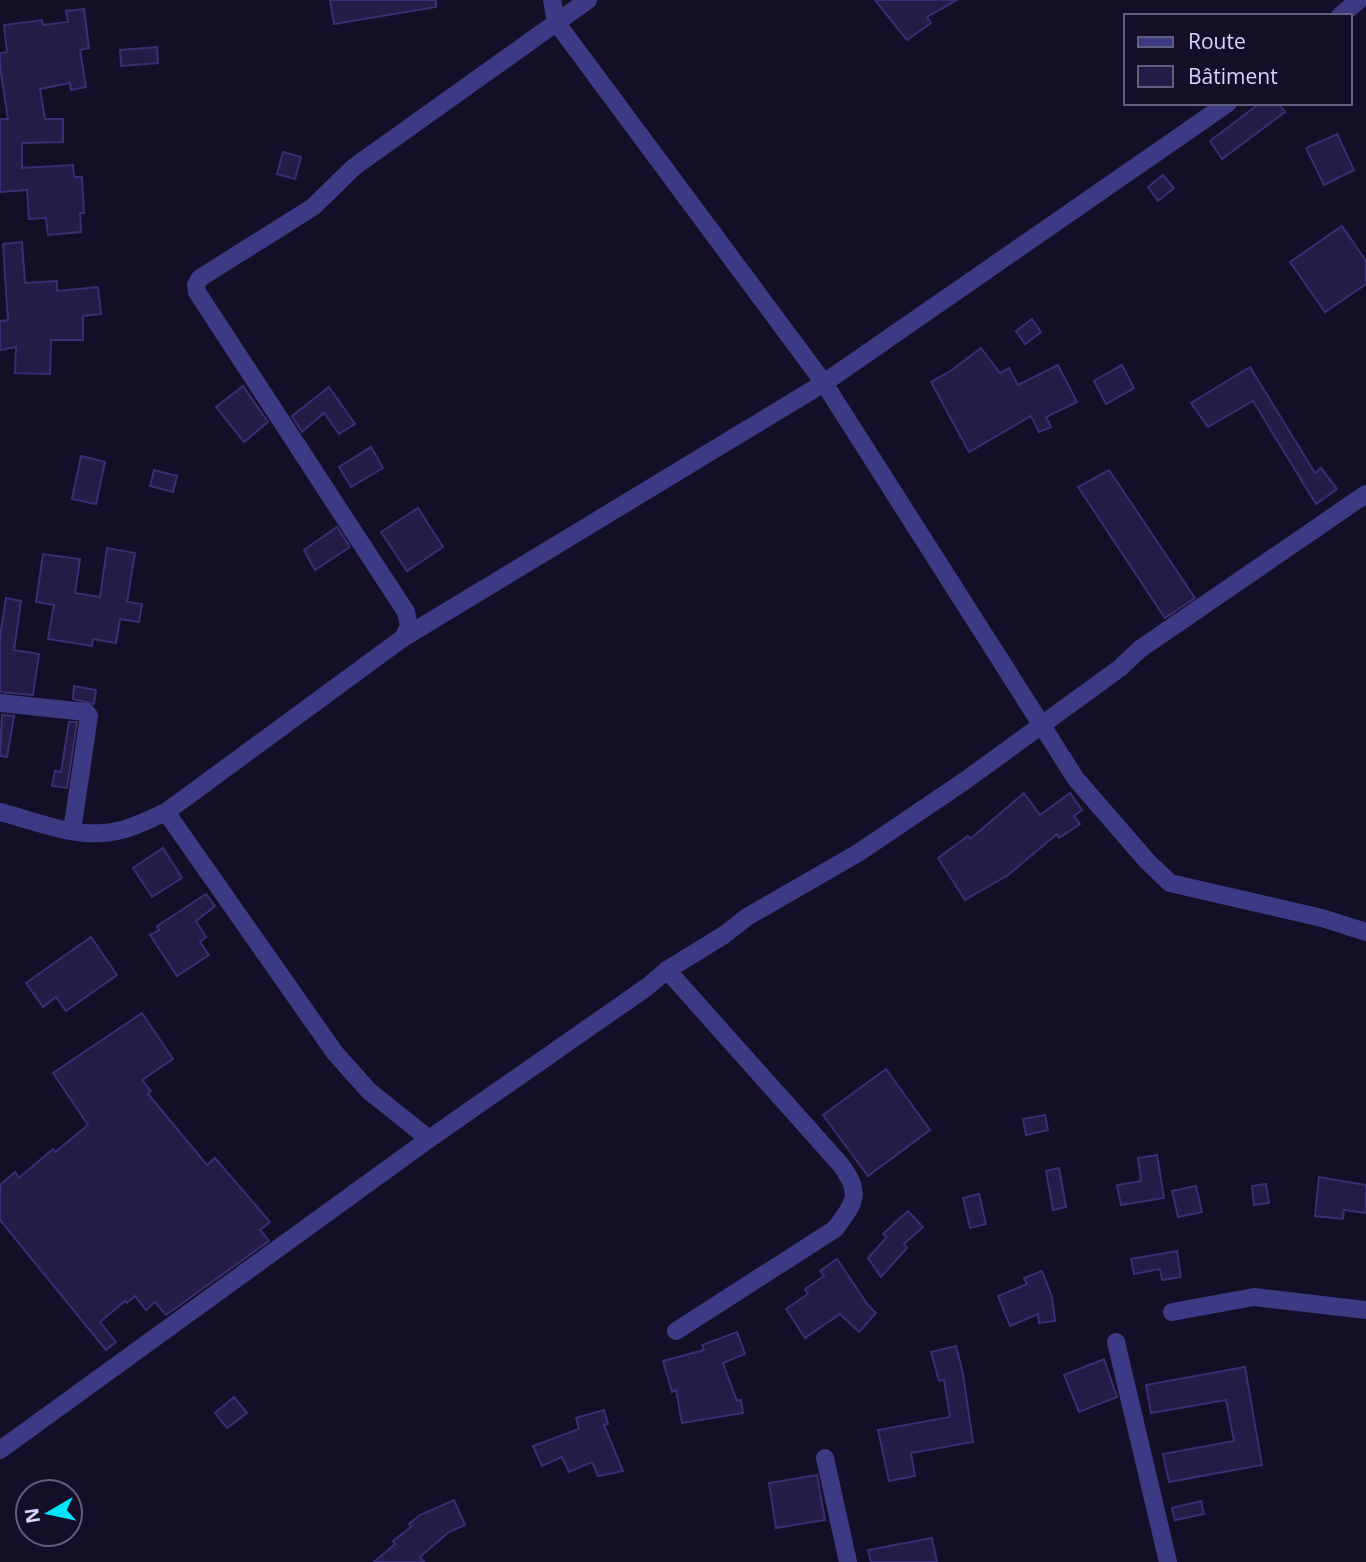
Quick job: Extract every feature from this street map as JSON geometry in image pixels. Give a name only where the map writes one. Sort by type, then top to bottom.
[{"type":"street","points":[[552,0],[556,22],[824,383],[1076,779],[1147,861],[1170,883],[1322,918],[1366,932]]},
{"type":"street","points":[[403,638],[409,626],[406,612],[197,292],[196,285],[200,278],[313,207],[354,167],[588,0]]},
{"type":"street","points":[[1342,14],[1359,0]]},
{"type":"street","points":[[0,812],[72,831],[103,833],[139,825],[166,812],[403,638],[824,383],[1225,105]]},
{"type":"street","points":[[0,1450],[429,1139],[647,987],[667,970],[724,936],[747,917],[858,853],[966,780],[1121,668],[1140,649],[1366,494]]},
{"type":"street","points":[[0,704],[86,712],[89,716],[72,831]]},
{"type":"street","points":[[166,812],[334,1053],[369,1091],[429,1139]]},
{"type":"street","points":[[667,970],[841,1166],[851,1179],[855,1193],[852,1206],[835,1228],[676,1331]]},
{"type":"street","points":[[1172,1311],[1254,1297],[1366,1310]]},
{"type":"street","points":[[1116,1342],[1168,1562]]},
{"type":"street","points":[[825,1458],[848,1562]]},
{"type":"building","points":[[330,0],[436,0],[436,7],[334,24]]},
{"type":"building","points":[[875,0],[957,0],[927,17],[931,23],[907,40]]},
{"type":"building","points":[[84,9],[89,48],[80,50],[86,87],[71,90],[70,83],[40,89],[45,119],[63,119],[63,142],[22,143],[22,168],[73,165],[74,177],[82,177],[84,213],[80,213],[81,232],[48,235],[46,218],[29,219],[27,190],[0,192],[0,119],[8,119],[0,67],[0,53],[7,52],[4,25],[42,20],[43,25],[68,22],[66,11]]},
{"type":"building","points":[[157,47],[158,63],[121,66],[120,50]]},
{"type":"building","points":[[1257,105],[1280,105],[1285,112],[1222,159],[1210,141]]},
{"type":"building","points":[[1337,134],[1354,170],[1324,185],[1306,148]]},
{"type":"building","points":[[283,152],[301,157],[295,179],[277,174]]},
{"type":"building","points":[[1163,175],[1174,188],[1158,201],[1148,187]]},
{"type":"building","points":[[1342,226],[1366,261],[1366,284],[1325,312],[1290,262]]},
{"type":"building","points":[[22,242],[25,283],[57,281],[57,291],[98,287],[101,314],[83,316],[83,340],[51,340],[50,374],[15,373],[16,347],[0,350],[0,321],[8,320],[3,244]]},
{"type":"building","points":[[1032,319],[1041,332],[1025,344],[1016,331]]},
{"type":"building","points":[[981,348],[1000,373],[1009,368],[1018,385],[1058,365],[1077,402],[1046,417],[1051,427],[1039,432],[1031,416],[969,452],[931,382]]},
{"type":"building","points":[[1122,365],[1134,388],[1106,404],[1094,381]]},
{"type":"building","points":[[1250,367],[1315,473],[1321,468],[1337,489],[1316,504],[1253,401],[1208,427],[1191,403]]},
{"type":"building","points":[[243,386],[268,422],[244,442],[216,407]]},
{"type":"building","points":[[329,387],[355,424],[339,434],[324,413],[302,432],[292,416]]},
{"type":"building","points":[[371,447],[383,468],[351,487],[339,467]]},
{"type":"building","points":[[81,456],[105,462],[96,504],[72,499]]},
{"type":"building","points":[[154,470],[177,476],[173,492],[150,486]]},
{"type":"building","points":[[1109,470],[1195,598],[1165,618],[1078,487]]},
{"type":"building","points":[[418,508],[443,547],[407,571],[381,532]]},
{"type":"building","points":[[337,527],[350,547],[315,570],[304,550]]},
{"type":"building","points":[[107,548],[135,553],[127,602],[142,604],[139,622],[120,619],[116,643],[93,639],[92,646],[48,639],[54,605],[36,602],[43,554],[80,559],[75,593],[100,597]]},
{"type":"building","points":[[6,598],[21,601],[14,650],[39,654],[33,695],[0,692],[0,636]]},
{"type":"building","points":[[74,686],[96,690],[94,704],[73,699]]},
{"type":"building","points":[[2,715],[14,716],[7,757],[0,756]]},
{"type":"building","points":[[69,722],[77,722],[67,788],[52,786],[55,771],[61,772]]},
{"type":"building","points":[[1024,793],[1040,815],[1070,793],[1082,810],[1074,816],[1080,824],[1059,838],[1057,834],[1008,875],[965,900],[938,858],[968,836],[970,839]]},
{"type":"building","points":[[163,848],[182,878],[152,897],[133,868]]},
{"type":"building","points":[[206,894],[215,906],[196,921],[206,937],[200,942],[209,955],[177,976],[150,935],[159,930],[157,926]]},
{"type":"building","points":[[91,937],[117,975],[66,1011],[56,997],[43,1007],[26,983]]},
{"type":"building","points":[[142,1013],[173,1059],[142,1080],[151,1091],[148,1094],[207,1165],[215,1158],[270,1222],[260,1230],[269,1241],[166,1315],[155,1302],[146,1310],[135,1296],[127,1303],[125,1301],[100,1322],[116,1342],[106,1350],[0,1220],[0,1185],[15,1172],[19,1178],[53,1149],[55,1152],[88,1125],[53,1073]]},
{"type":"building","points":[[886,1069],[930,1130],[868,1176],[823,1115]]},
{"type":"building","points":[[1045,1115],[1048,1130],[1026,1135],[1023,1119]]},
{"type":"building","points":[[1157,1155],[1164,1198],[1121,1205],[1117,1185],[1141,1181],[1138,1158]]},
{"type":"building","points":[[1059,1168],[1066,1207],[1053,1210],[1046,1171]]},
{"type":"building","points":[[1319,1177],[1366,1185],[1366,1213],[1344,1210],[1343,1219],[1315,1216]]},
{"type":"building","points":[[1266,1184],[1269,1203],[1254,1205],[1252,1186]]},
{"type":"building","points":[[1196,1186],[1202,1212],[1178,1217],[1172,1191]]},
{"type":"building","points":[[979,1194],[986,1224],[970,1228],[963,1198]]},
{"type":"building","points":[[908,1211],[923,1227],[904,1244],[907,1248],[881,1277],[868,1258],[887,1237],[883,1234]]},
{"type":"building","points":[[1177,1251],[1181,1277],[1162,1280],[1160,1269],[1134,1274],[1131,1259]]},
{"type":"building","points":[[837,1259],[876,1313],[859,1332],[840,1314],[805,1338],[786,1309],[808,1294],[805,1289],[824,1276],[820,1271]]},
{"type":"building","points":[[1042,1271],[1052,1297],[1055,1321],[1039,1323],[1038,1314],[1010,1326],[998,1296],[1027,1284],[1024,1278]]},
{"type":"building","points":[[737,1332],[745,1354],[723,1363],[737,1401],[741,1400],[743,1413],[682,1423],[676,1390],[672,1392],[663,1361],[704,1350],[702,1345]]},
{"type":"building","points":[[956,1346],[973,1442],[911,1453],[915,1476],[889,1481],[878,1430],[950,1417],[944,1380],[939,1381],[931,1352]]},
{"type":"building","points":[[1104,1359],[1117,1397],[1079,1412],[1064,1375]]},
{"type":"building","points":[[1245,1367],[1262,1465],[1169,1482],[1163,1454],[1234,1441],[1226,1400],[1151,1413],[1146,1385]]},
{"type":"building","points":[[234,1397],[247,1413],[227,1428],[215,1413]]},
{"type":"building","points":[[604,1410],[608,1424],[604,1425],[623,1471],[598,1476],[592,1462],[569,1472],[562,1457],[542,1466],[533,1446],[579,1429],[576,1418]]},
{"type":"building","points":[[817,1475],[825,1520],[776,1528],[769,1483]]},
{"type":"building","points":[[454,1500],[465,1525],[449,1532],[420,1557],[424,1562],[374,1562],[395,1544],[393,1541],[411,1527],[409,1524],[420,1515]]},
{"type":"building","points":[[1201,1501],[1204,1514],[1175,1520],[1172,1508]]},
{"type":"building","points":[[932,1538],[937,1562],[871,1562],[868,1550]]}]
